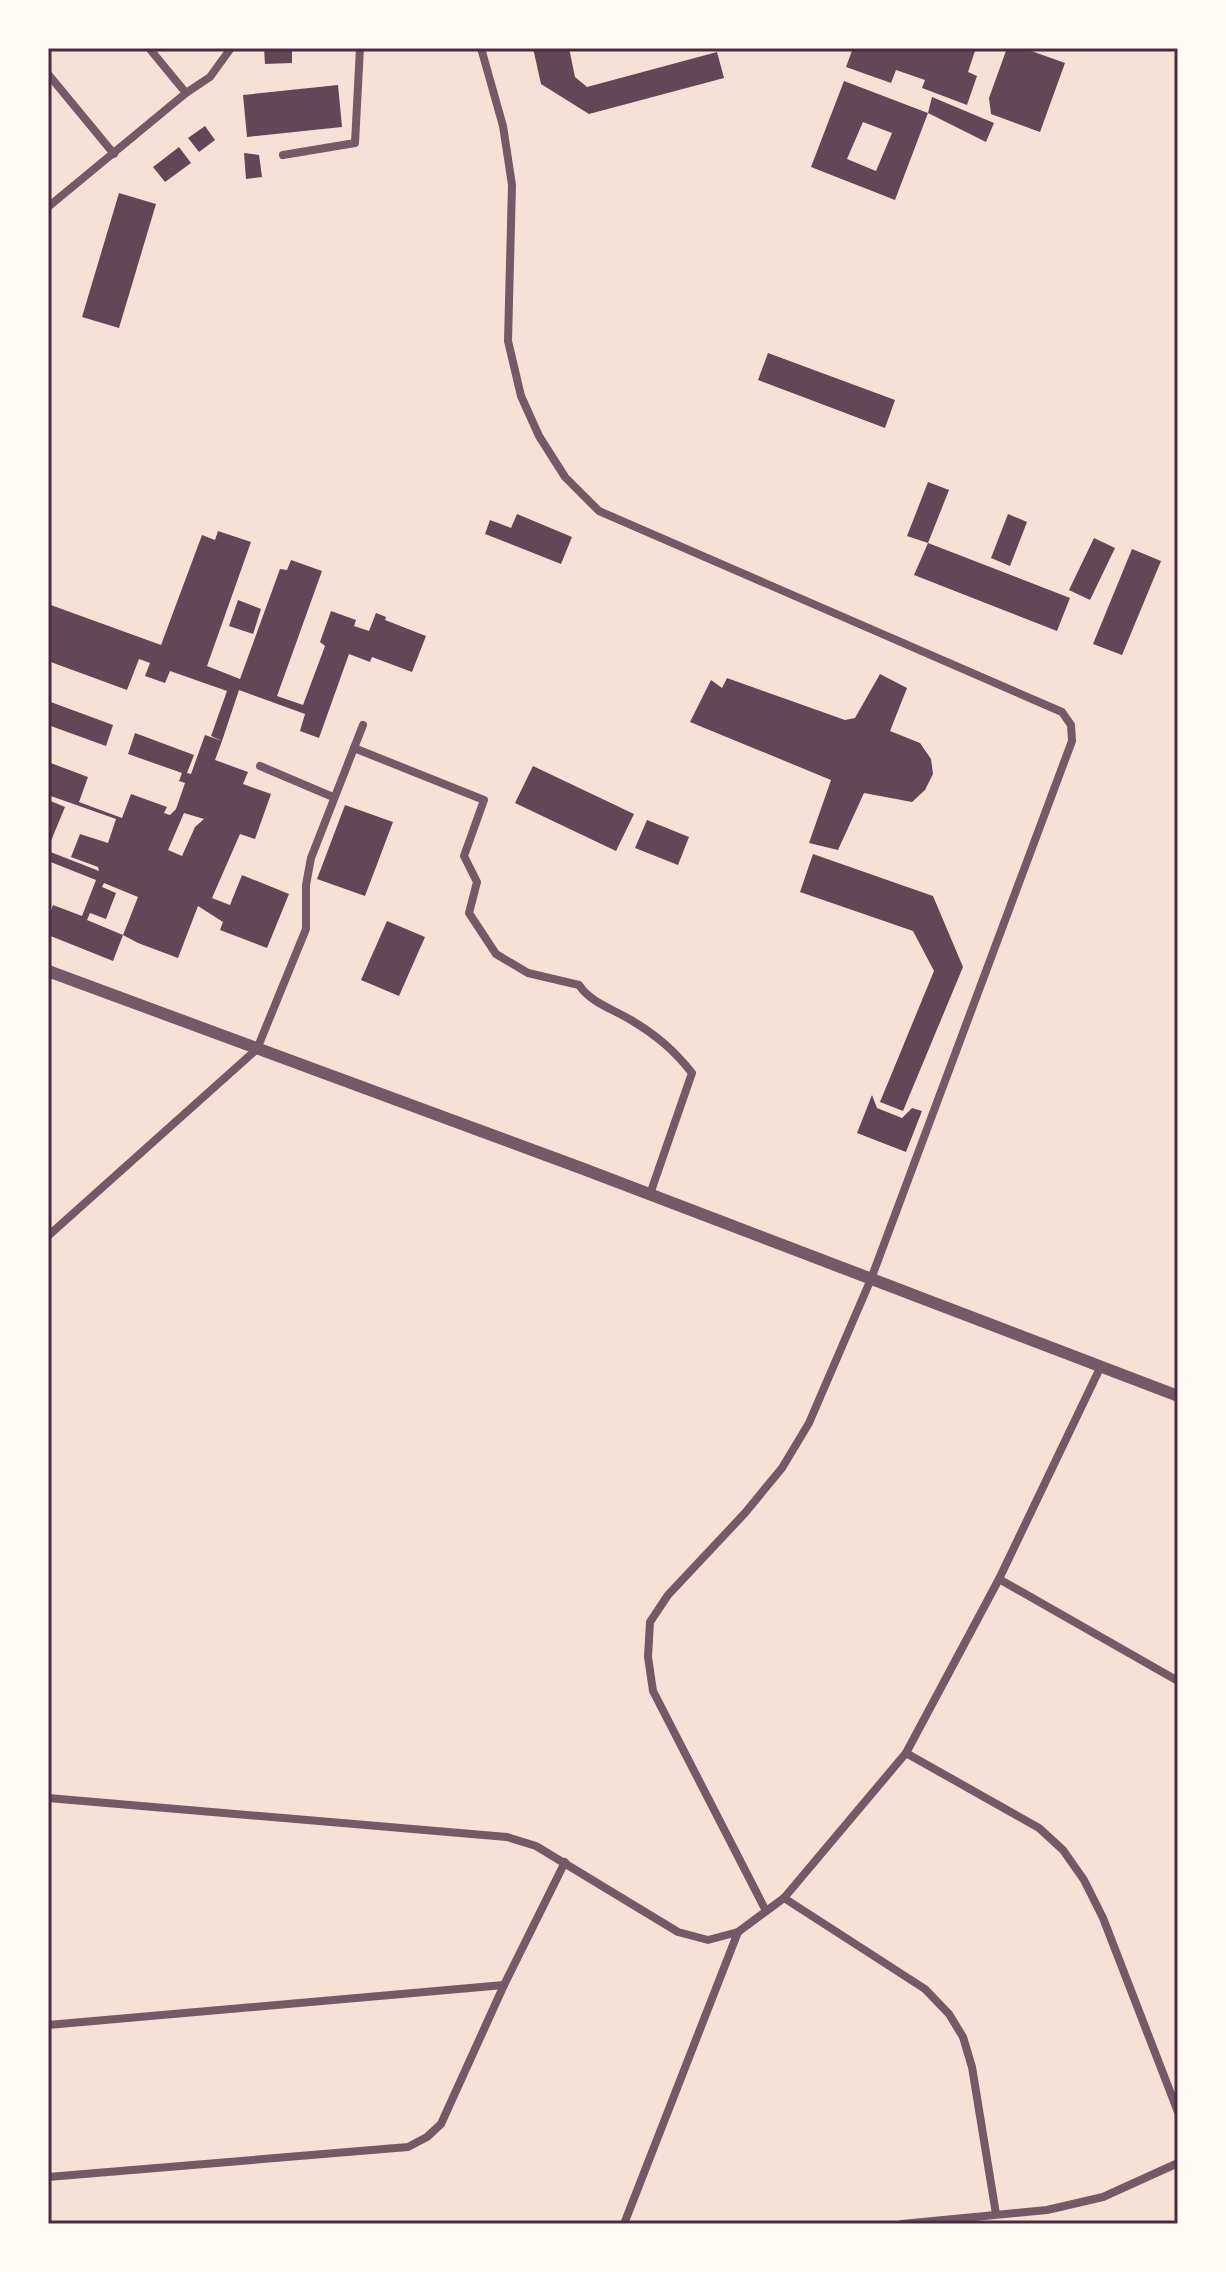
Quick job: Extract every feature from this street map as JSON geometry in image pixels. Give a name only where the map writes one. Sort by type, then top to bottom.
[{"type":"street","points":[[149,48],[186,93]]},
{"type":"street","points":[[48,207],[186,93],[210,77],[231,48]]},
{"type":"street","points":[[283,155],[355,143],[360,48]]},
{"type":"street","points":[[481,48],[503,126],[512,185],[508,341],[521,396],[539,436],[565,477],[599,511],[1062,712],[1071,725],[1072,741],[871,1279],[809,1423],[782,1468],[745,1513],[668,1595],[650,1622],[648,1657],[653,1691],[766,1911]]},
{"type":"street","points":[[48,74],[114,154]]},
{"type":"street","points":[[48,1236],[257,1049],[306,929],[306,885],[311,858],[363,725]]},
{"type":"street","points":[[354,748],[484,800],[464,856],[477,882],[469,913],[496,954],[528,973],[579,985],[586,995],[673,1048],[692,1073],[650,1194]]},
{"type":"street","points":[[260,766],[333,797]]},
{"type":"street","points":[[48,971],[650,1194],[1178,1396]]},
{"type":"street","points":[[48,1798],[507,1837],[536,1846],[565,1862],[678,1932],[708,1940],[738,1932],[784,1898],[906,1753],[999,1579],[1101,1366]]},
{"type":"street","points":[[999,1579],[1178,1681]]},
{"type":"street","points":[[906,1753],[1039,1828],[1063,1850],[1084,1880],[1103,1918],[1178,2112]]},
{"type":"street","points":[[48,2177],[408,2147],[427,2137],[441,2124],[504,1985],[565,1862]]},
{"type":"street","points":[[784,1898],[925,1989],[949,2014],[963,2037],[972,2067],[996,2214]]},
{"type":"street","points":[[624,2224],[738,1932]]},
{"type":"street","points":[[48,2025],[504,1985]]},
{"type":"street","points":[[902,2224],[1047,2210],[1103,2197],[1178,2163]]},
{"type":"building","points":[[264,48],[292,48],[292,63],[265,64]]},
{"type":"building","points":[[533,48],[569,48],[575,77],[587,87],[717,52],[724,78],[589,114],[541,84]]},
{"type":"building","points":[[853,48],[976,48],[968,72],[977,76],[967,105],[922,88],[925,80],[896,70],[891,83],[846,67]]},
{"type":"building","points":[[1007,48],[1023,48],[1065,63],[1040,132],[991,114],[989,98]]},
{"type":"building","points":[[844,81],[928,113],[895,200],[811,167]],"holes":[[[863,122],[892,133],[876,171],[847,159]]]},
{"type":"building","points":[[338,85],[342,127],[247,137],[243,95]]},
{"type":"building","points":[[932,97],[994,123],[986,142],[928,113]]},
{"type":"building","points":[[205,126],[215,140],[199,152],[188,138]]},
{"type":"building","points":[[179,147],[191,163],[165,182],[153,167]]},
{"type":"building","points":[[244,153],[259,155],[262,177],[246,179]]},
{"type":"building","points":[[119,193],[156,204],[119,328],[82,317]]},
{"type":"building","points":[[768,353],[895,400],[885,428],[758,380]]},
{"type":"building","points":[[928,482],[949,490],[928,543],[907,536]]},
{"type":"building","points":[[517,514],[572,537],[561,564],[485,534],[490,520],[511,528]]},
{"type":"building","points":[[1008,514],[1027,522],[1010,566],[991,558]]},
{"type":"building","points":[[218,531],[251,542],[207,666],[240,679],[280,569],[287,570],[291,560],[322,571],[277,696],[303,705],[325,646],[320,642],[331,611],[356,620],[354,626],[369,631],[376,613],[386,617],[385,620],[426,636],[412,672],[372,657],[370,662],[349,654],[319,738],[300,731],[305,714],[239,690],[222,741],[211,736],[227,691],[170,671],[165,683],[145,676],[150,663],[139,659],[127,690],[48,661],[48,604],[161,645],[202,535],[215,540]]},
{"type":"building","points":[[1094,538],[1115,548],[1090,600],[1069,590]]},
{"type":"building","points":[[928,543],[1070,598],[1057,631],[914,575]]},
{"type":"building","points":[[1132,549],[1161,561],[1122,655],[1093,644]]},
{"type":"building","points":[[238,600],[261,609],[253,634],[229,626]]},
{"type":"building","points":[[880,674],[907,688],[890,731],[920,743],[931,759],[933,774],[925,790],[912,802],[864,793],[838,850],[809,843],[831,780],[690,722],[711,680],[722,688],[727,678],[845,720],[855,718]]},
{"type":"building","points":[[48,701],[113,725],[106,746],[48,725]]},
{"type":"building","points":[[135,733],[194,755],[187,773],[191,774],[205,735],[222,741],[215,760],[248,772],[243,784],[271,794],[255,839],[240,834],[212,898],[230,905],[242,875],[289,894],[267,948],[220,930],[223,922],[198,906],[178,958],[123,935],[113,961],[48,935],[48,919],[53,905],[82,916],[96,880],[48,861],[48,851],[99,871],[98,867],[71,857],[80,834],[108,843],[116,819],[48,795],[48,762],[88,777],[79,802],[122,818],[131,794],[167,807],[164,813],[170,815],[176,809],[185,783],[179,781],[182,773],[128,754]],"holes":[[[184,813],[204,819],[195,827],[182,856],[168,850]],[[104,883],[138,897],[123,935],[87,920],[90,913],[106,919],[116,893],[102,887]]]},
{"type":"building","points":[[533,766],[634,814],[616,851],[515,803]]},
{"type":"building","points":[[48,800],[65,807],[48,848]]},
{"type":"building","points":[[345,805],[393,822],[365,896],[317,879]]},
{"type":"building","points":[[647,820],[689,837],[678,865],[635,848]]},
{"type":"building","points":[[813,854],[933,896],[963,967],[903,1111],[880,1102],[934,971],[913,931],[800,892]]},
{"type":"building","points":[[387,921],[425,937],[399,996],[361,980]]},
{"type":"building","points":[[872,1095],[877,1108],[902,1118],[912,1108],[922,1111],[906,1152],[857,1133]]}]
